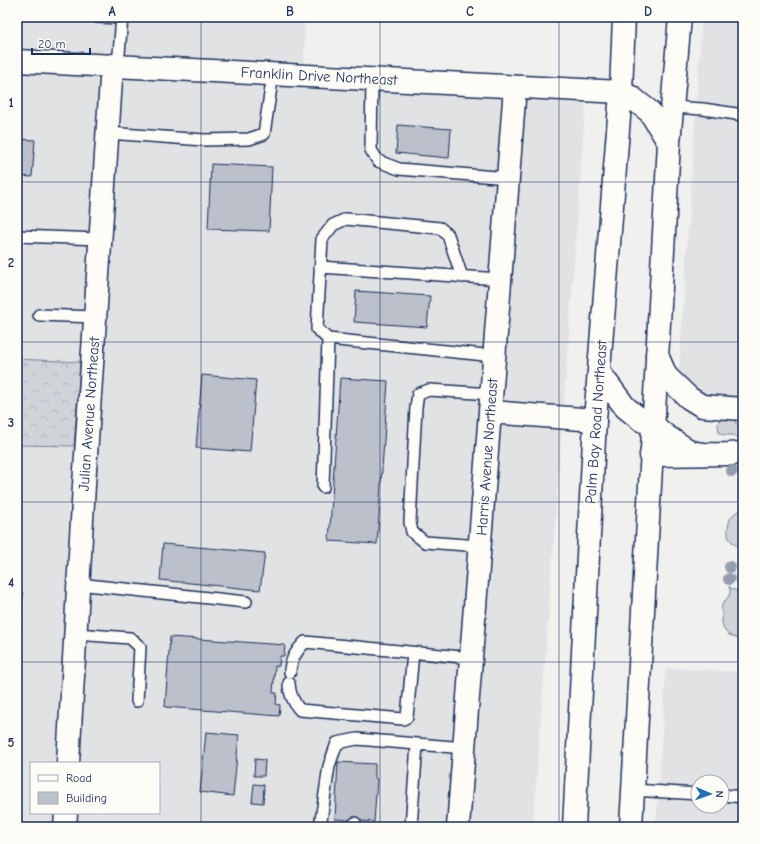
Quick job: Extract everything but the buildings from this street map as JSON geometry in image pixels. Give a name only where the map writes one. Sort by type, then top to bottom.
[{"type":"street","name":"Palm Bay Road Northeast","points":[[574,827],[595,420],[621,92],[624,17]]},
{"type":"street","points":[[668,17],[677,46]]},
{"type":"street","points":[[631,827],[669,143],[680,17]]},
{"type":"street","name":"Franklin Drive Northeast","points":[[17,61],[621,92]]},
{"type":"street","name":"Julian Avenue Northeast","points":[[68,762],[100,239],[115,66]]},
{"type":"street","name":"Harris Avenue Northeast","points":[[458,827],[515,87]]},
{"type":"street","points":[[621,92],[631,97],[650,112],[669,143]]},
{"type":"street","points":[[657,355],[666,376],[689,398],[702,406],[743,409]]},
{"type":"street","points":[[599,372],[625,407],[641,420],[653,425],[666,436],[691,452],[703,454]]},
{"type":"street","points":[[491,403],[595,420]]},
{"type":"street","points":[[651,455],[743,453]]},
{"type":"street","points":[[65,827],[66,814]]},
{"type":"lane","points":[[98,17],[122,18],[115,66]]},
{"type":"lane","points":[[108,133],[204,140],[249,140],[264,134],[273,74]]},
{"type":"lane","points":[[372,79],[371,150],[378,161],[399,169],[508,178]]},
{"type":"lane","points":[[672,107],[703,109],[743,115]]},
{"type":"lane","points":[[462,277],[448,236],[440,228],[346,219],[333,225],[322,239],[317,329],[328,339],[494,356]]},
{"type":"lane","points":[[17,236],[100,239]]},
{"type":"lane","points":[[320,267],[500,279]]},
{"type":"lane","points":[[39,315],[95,317]]},
{"type":"lane","points":[[323,487],[328,339]]},
{"type":"lane","points":[[480,546],[425,542],[412,532],[410,522],[416,407],[418,394],[429,390],[491,403]]},
{"type":"lane","points":[[78,584],[246,602]]},
{"type":"lane","points":[[76,634],[130,638],[140,648],[137,701]]},
{"type":"lane","points":[[413,653],[407,718],[403,719],[300,710],[295,706],[289,687],[290,664],[300,647],[305,642],[472,658]]},
{"type":"lane","points":[[320,827],[329,766],[337,743],[357,739],[465,748]]},
{"type":"lane","points":[[411,827],[417,744]]},
{"type":"lane","points":[[633,790],[690,794]]},
{"type":"lane","points":[[730,796],[743,797]]},
{"type":"shaded area","points":[[17,17],[305,17],[304,78],[586,97],[533,827],[17,827],[17,445],[74,446],[80,362],[17,359]]},
{"type":"shaded area","points":[[702,17],[743,17],[743,403],[719,401],[687,388],[679,370]]},
{"type":"shaded area","points":[[666,668],[743,672],[743,827],[656,827]]},
{"type":"green space","points":[[17,359],[80,362],[74,446],[17,445]]},
{"type":"green space","points":[[720,419],[735,419],[736,424],[743,423],[743,440],[733,435],[724,435],[719,433],[718,424]]},
{"type":"green space","points":[[743,508],[743,551],[728,537],[728,525],[732,516]]},
{"type":"green space","points":[[729,586],[743,594],[743,640],[729,635],[723,626],[722,606],[730,593]]}]
